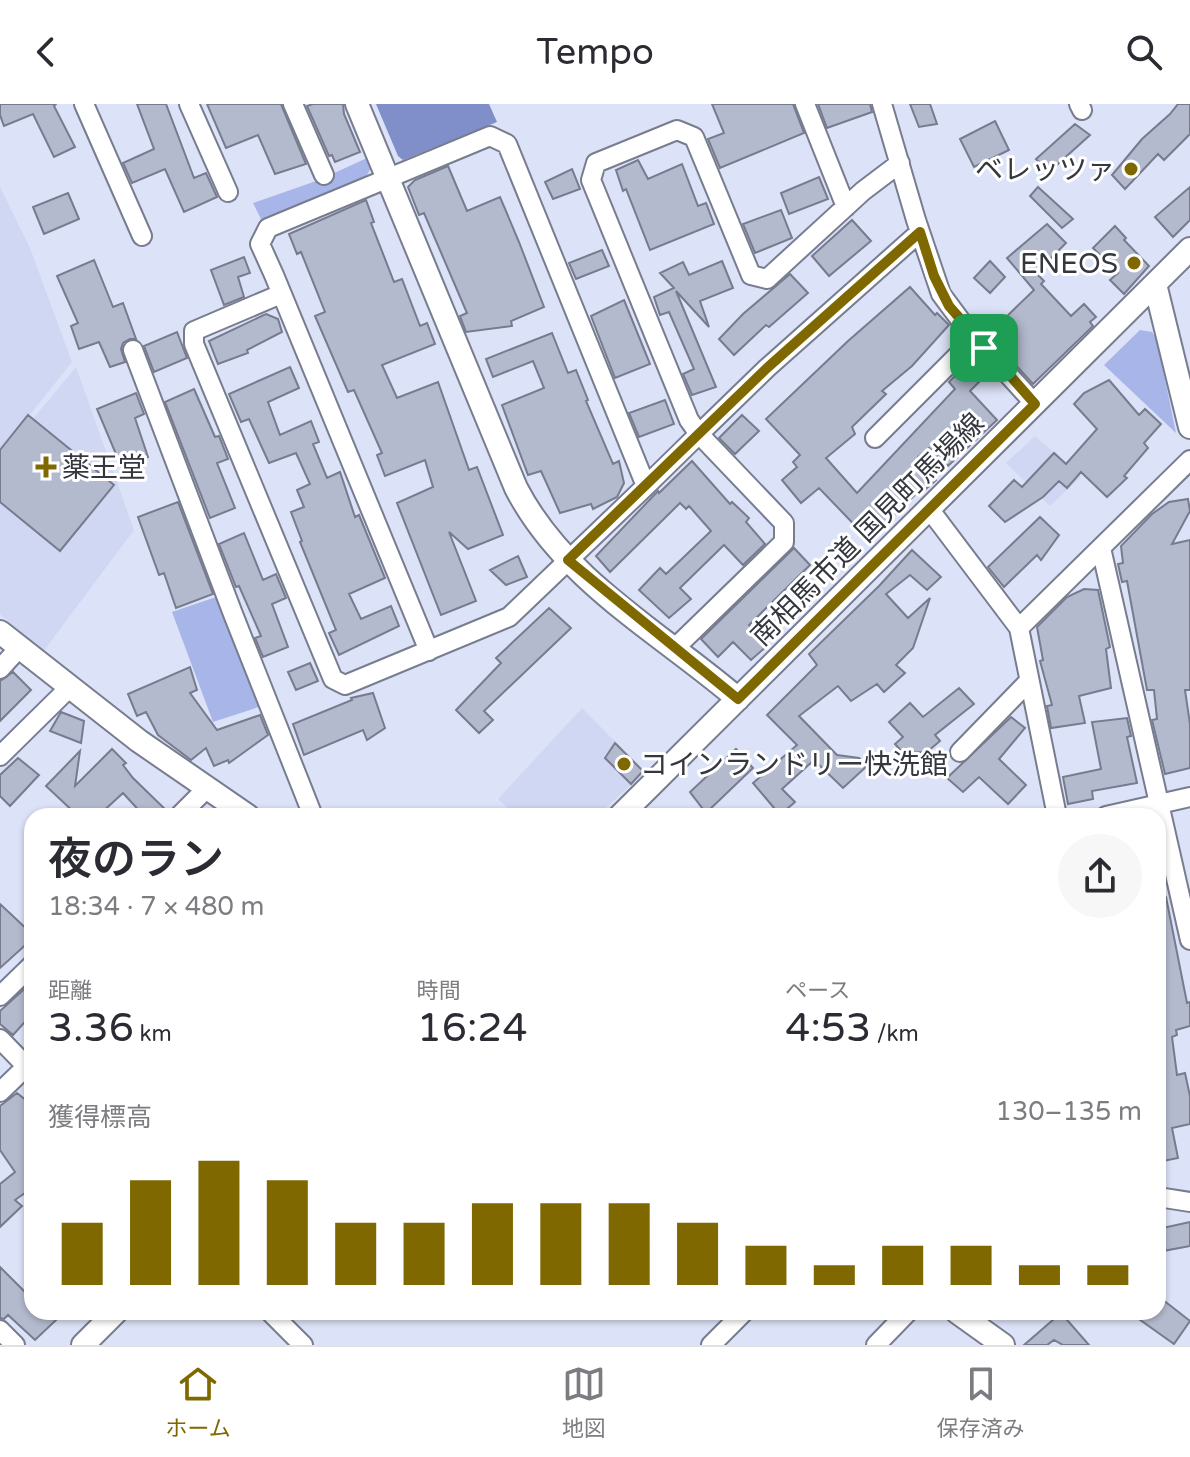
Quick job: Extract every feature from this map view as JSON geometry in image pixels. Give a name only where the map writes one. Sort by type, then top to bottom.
[{"type":"street","points":[[84,104],[142,236]]},
{"type":"street","points":[[189,104],[228,192]]},
{"type":"street","points":[[293,104],[324,175]]},
{"type":"street","points":[[357,104],[516,488],[539,529],[568,560],[738,699]]},
{"type":"street","points":[[805,104],[846,207]]},
{"type":"street","points":[[882,104],[941,294],[975,338],[1035,404]]},
{"type":"street","points":[[675,648],[784,542],[784,523],[689,420],[591,180],[596,163],[677,130],[694,137],[751,275],[767,279],[900,163]]},
{"type":"street","points":[[429,651],[260,244],[268,228],[490,136],[507,144],[646,486]]},
{"type":"street","points":[[281,294],[194,331],[194,344],[333,679],[345,685],[509,617],[767,368],[920,232]]},
{"type":"street","name":"南相馬市道 国見町馬場線","points":[[628,808],[1190,249]]},
{"type":"street","points":[[1155,284],[1190,427]]},
{"type":"street","points":[[875,438],[975,338]]},
{"type":"street","points":[[133,350],[310,808]]},
{"type":"street","points":[[1019,628],[1190,460]]},
{"type":"street","points":[[930,510],[1019,628],[1055,808]]},
{"type":"street","points":[[1101,548],[1161,808]]},
{"type":"street","points":[[0,632],[236,808]]},
{"type":"street","points":[[0,669],[20,647]]},
{"type":"street","points":[[960,752],[1028,682]]},
{"type":"street","points":[[0,756],[70,687]]},
{"type":"street","points":[[187,808],[207,788]]},
{"type":"street","points":[[1142,808],[1190,797]]},
{"type":"street","points":[[1166,831],[1190,940]]},
{"type":"street","points":[[0,996],[24,973]]},
{"type":"street","points":[[0,1039],[24,1064]]},
{"type":"street","points":[[0,1092],[24,1073]]},
{"type":"street","points":[[1166,1198],[1190,1202]]},
{"type":"street","points":[[83,1345],[108,1320]]},
{"type":"street","points":[[278,1320],[303,1345]]},
{"type":"street","points":[[711,1345],[736,1320]]},
{"type":"street","points":[[876,1345],[900,1320]]},
{"type":"street","points":[[968,1320],[1003,1345]]},
{"type":"street","points":[[0,1330],[15,1345]]},
{"type":"shaded area","points":[[376,104],[489,104],[497,122],[403,160],[398,156]]},
{"type":"shaded area","points":[[367,158],[371,168],[364,180],[262,221],[253,203],[319,180]]},
{"type":"shaded area","points":[[0,187],[30,248],[72,362],[0,452]]},
{"type":"shaded area","points":[[1140,330],[1152,332],[1157,340],[1176,433],[1104,365]]},
{"type":"shaded area","points":[[76,367],[134,530],[43,652],[0,614],[0,459]]},
{"type":"shaded area","points":[[1035,436],[1081,477],[1050,506],[1006,463]]},
{"type":"shaded area","points":[[222,595],[265,705],[213,722],[172,612]]},
{"type":"shaded area","points":[[582,708],[645,772],[606,808],[508,808],[498,799]]},
{"type":"building","points":[[0,104],[56,104],[54,106],[75,147],[54,157],[33,114],[4,126]]},
{"type":"building","points":[[137,104],[166,104],[194,178],[206,173],[217,197],[184,212],[165,169],[132,183],[123,163],[154,149]]},
{"type":"building","points":[[207,104],[281,104],[306,164],[275,174],[258,135],[226,148]]},
{"type":"building","points":[[343,104],[360,152],[335,162],[332,155],[329,156],[307,106]]},
{"type":"building","points":[[712,104],[793,104],[804,133],[720,168],[708,139],[724,133]]},
{"type":"building","points":[[818,104],[870,104],[872,112],[827,128]]},
{"type":"building","points":[[910,104],[930,104],[937,124],[919,127]]},
{"type":"building","points":[[1178,104],[1190,104],[1190,134],[1164,160],[1158,154],[1125,189],[1112,175],[1142,139]]},
{"type":"building","points":[[995,121],[1009,150],[974,167],[960,139]]},
{"type":"building","points":[[1075,124],[1090,135],[1049,172],[1036,159]]},
{"type":"building","points":[[638,160],[648,179],[682,164],[698,206],[706,203],[714,224],[650,250],[616,170]]},
{"type":"building","points":[[448,166],[467,211],[500,197],[519,242],[544,307],[511,321],[512,326],[466,332],[460,316],[467,313],[424,213],[419,215],[408,187],[415,180]]},
{"type":"building","points":[[572,169],[580,189],[553,199],[545,182]]},
{"type":"building","points":[[819,177],[828,199],[789,214],[781,193]]},
{"type":"building","points":[[1038,187],[1073,219],[1062,228],[1030,196]]},
{"type":"building","points":[[1190,187],[1190,220],[1173,237],[1155,217]]},
{"type":"building","points":[[68,193],[79,219],[44,234],[33,207]]},
{"type":"building","points":[[366,200],[374,222],[371,223],[394,282],[402,279],[420,326],[427,323],[435,344],[382,365],[397,398],[438,382],[469,470],[477,467],[503,535],[468,549],[449,532],[476,601],[441,615],[397,503],[433,487],[425,460],[385,476],[377,455],[382,453],[354,390],[348,392],[315,316],[325,312],[301,252],[297,254],[289,234]]},
{"type":"building","points":[[781,210],[792,238],[755,253],[743,224]]},
{"type":"building","points":[[852,220],[871,241],[829,276],[812,256]]},
{"type":"building","points":[[1047,224],[1066,243],[1036,273],[1044,281],[1041,284],[1071,316],[1084,304],[1096,317],[1090,322],[1093,326],[1033,384],[995,342],[1010,328],[1003,320],[1034,290],[1007,258]]},
{"type":"building","points":[[1115,226],[1149,266],[1124,294],[1110,280],[1118,273],[1093,248]]},
{"type":"building","points":[[602,250],[609,266],[576,279],[569,263]]},
{"type":"building","points":[[244,257],[250,273],[238,277],[244,297],[224,305],[211,270]]},
{"type":"building","points":[[94,260],[113,307],[123,303],[136,339],[123,343],[121,349],[125,362],[110,367],[99,342],[79,349],[71,326],[78,323],[57,276]]},
{"type":"building","points":[[722,261],[733,288],[700,301],[709,327],[676,291],[716,387],[692,395],[683,374],[694,369],[669,312],[660,315],[654,297],[674,288],[660,273],[683,262],[689,275]]},
{"type":"building","points":[[990,261],[1005,277],[990,293],[974,278]]},
{"type":"building","points":[[790,274],[808,293],[769,327],[766,325],[734,355],[719,339]]},
{"type":"building","points":[[910,287],[935,315],[937,313],[949,325],[912,366],[882,391],[886,394],[852,427],[855,434],[826,458],[857,493],[955,389],[949,382],[969,361],[985,376],[970,391],[997,420],[948,466],[929,448],[918,457],[936,480],[919,495],[917,493],[868,539],[819,488],[801,503],[782,480],[797,467],[793,462],[800,455],[766,419]]},
{"type":"building","points":[[624,300],[650,364],[615,378],[591,316]]},
{"type":"building","points":[[266,314],[278,319],[282,332],[247,350],[248,353],[218,364],[209,341]]},
{"type":"building","points":[[177,332],[187,358],[154,372],[144,346]]},
{"type":"building","points":[[552,333],[568,373],[576,370],[613,464],[619,461],[624,483],[617,497],[593,509],[591,504],[560,513],[541,471],[528,475],[502,405],[544,388],[533,361],[493,377],[486,359]]},
{"type":"building","points":[[290,367],[299,388],[268,402],[280,435],[311,421],[319,442],[313,444],[327,478],[340,472],[355,517],[359,515],[385,578],[349,594],[361,619],[391,606],[399,626],[339,655],[329,633],[336,630],[291,512],[304,507],[297,490],[310,484],[296,453],[269,463],[249,419],[241,422],[229,394]]},
{"type":"building","points":[[1109,380],[1139,415],[1145,409],[1161,424],[1144,443],[1148,448],[1124,476],[1127,478],[1107,497],[1081,472],[1067,488],[1059,481],[1043,497],[1005,522],[989,506],[1014,480],[1022,487],[1054,453],[1066,464],[1097,429],[1074,404],[1084,393]]},
{"type":"building","points":[[194,389],[228,459],[217,463],[235,508],[210,518],[165,402]]},
{"type":"building","points":[[136,393],[144,414],[135,418],[148,457],[121,466],[97,409]]},
{"type":"building","points":[[665,400],[674,424],[639,437],[629,413]]},
{"type":"building","name":"薬王堂","points":[[28,415],[114,485],[60,551],[0,502],[0,450]]},
{"type":"building","points":[[742,415],[759,431],[735,454],[719,438]]},
{"type":"building","points":[[692,461],[730,504],[732,502],[749,518],[746,522],[765,544],[743,565],[724,545],[680,588],[691,599],[669,618],[639,590],[660,568],[666,574],[711,531],[689,506],[686,509],[680,503],[610,572],[596,556],[658,491]]},
{"type":"building","points":[[1188,499],[1190,511],[1172,544],[1190,540],[1190,690],[1185,690],[1190,724],[1190,768],[1165,774],[1152,720],[1157,719],[1154,690],[1147,690],[1127,581],[1122,582],[1118,564],[1123,563],[1121,546],[1152,514],[1169,502]]},
{"type":"building","points":[[178,502],[213,594],[176,608],[164,573],[159,575],[138,517]]},
{"type":"building","points":[[1040,517],[1059,535],[1041,560],[1037,555],[1004,587],[988,567]]},
{"type":"building","points":[[244,533],[263,580],[276,574],[286,598],[272,604],[288,647],[263,657],[255,638],[261,636],[219,544]]},
{"type":"building","points":[[794,548],[810,565],[749,625],[768,645],[751,660],[733,642],[718,657],[701,639]]},
{"type":"building","points":[[912,550],[941,577],[927,590],[910,575],[886,594],[908,618],[930,598],[913,648],[896,665],[905,673],[884,692],[877,684],[851,701],[838,686],[799,716],[837,755],[859,758],[867,766],[843,788],[814,760],[782,789],[795,802],[788,808],[774,808],[753,783],[797,745],[767,715],[817,665],[809,654]]},
{"type":"building","points":[[518,556],[527,577],[506,585],[490,570]]},
{"type":"building","points":[[1084,589],[1098,590],[1110,647],[1106,649],[1111,688],[1079,696],[1085,723],[1051,728],[1047,706],[1052,705],[1040,661],[1043,660],[1037,627],[1067,597]]},
{"type":"building","points":[[549,608],[571,628],[484,711],[493,720],[479,733],[456,710],[501,663],[496,658]]},
{"type":"building","points":[[310,663],[318,681],[296,690],[288,672]]},
{"type":"building","points":[[190,667],[197,690],[190,693],[217,730],[260,715],[268,735],[229,763],[228,760],[214,766],[206,748],[191,760],[158,735],[146,712],[137,716],[128,694]]},
{"type":"building","points":[[13,672],[31,690],[0,721],[0,681]]},
{"type":"building","points":[[959,688],[974,704],[935,735],[940,741],[927,752],[903,753],[895,744],[903,737],[889,722],[910,703],[923,717]]},
{"type":"building","points":[[373,693],[385,728],[367,740],[363,730],[304,755],[293,724],[351,698]]},
{"type":"building","points":[[61,712],[84,721],[81,743],[50,731]]},
{"type":"building","points":[[1011,717],[1025,728],[999,759],[1026,785],[1008,804],[979,777],[963,792],[947,778]]},
{"type":"building","points":[[1127,718],[1131,736],[1127,737],[1137,783],[1092,791],[1093,799],[1068,804],[1063,777],[1101,769],[1092,722]]},
{"type":"building","name":"コインランドリー快洗館","points":[[615,743],[643,771],[631,784],[605,758]]},
{"type":"building","points":[[112,749],[126,763],[123,765],[133,778],[164,808],[137,808],[123,793],[107,808],[69,808],[46,786],[80,751],[75,786]]},
{"type":"building","points":[[736,749],[753,768],[711,808],[702,808],[690,792]]},
{"type":"building","points":[[18,758],[39,775],[10,806],[0,796],[0,775]]},
{"type":"building","points":[[1166,897],[1187,1003],[1190,1002],[1190,1026],[1176,1030],[1177,1035],[1172,1037],[1177,1075],[1185,1073],[1190,1096],[1190,1124],[1172,1128],[1178,1158],[1166,1160]]},
{"type":"building","points":[[0,904],[24,926],[24,946],[0,968]]},
{"type":"building","points":[[24,989],[24,1023],[13,1035],[0,1024],[0,1011]]},
{"type":"building","points":[[17,1093],[24,1099],[24,1194],[15,1200],[22,1206],[0,1227],[0,1184],[15,1172],[0,1150],[0,1106]]},
{"type":"building","points":[[1190,1222],[1190,1246],[1166,1250],[1166,1227]]},
{"type":"building","points":[[0,1267],[24,1291],[24,1320],[56,1320],[35,1340],[8,1315],[0,1318]]},
{"type":"building","points":[[1166,1302],[1190,1321],[1174,1344],[1140,1320],[1166,1320]]},
{"type":"building","points":[[1053,1320],[1067,1320],[1089,1345],[1063,1345],[1054,1340],[1047,1345],[1024,1345]]},
{"type":"place","name":"ベレッツァ","points":[[1131,169]]},
{"type":"place","name":"ENEOS","points":[[1134,263]]},
{"type":"place","name":"薬王堂","points":[[46,467]]},
{"type":"place","name":"コインランドリー快洗館","points":[[624,764]]},
{"type":"route","points":[[920,232],[941,294],[984,348],[1035,404],[738,699],[581,574],[568,560],[767,368],[920,232]]}]
